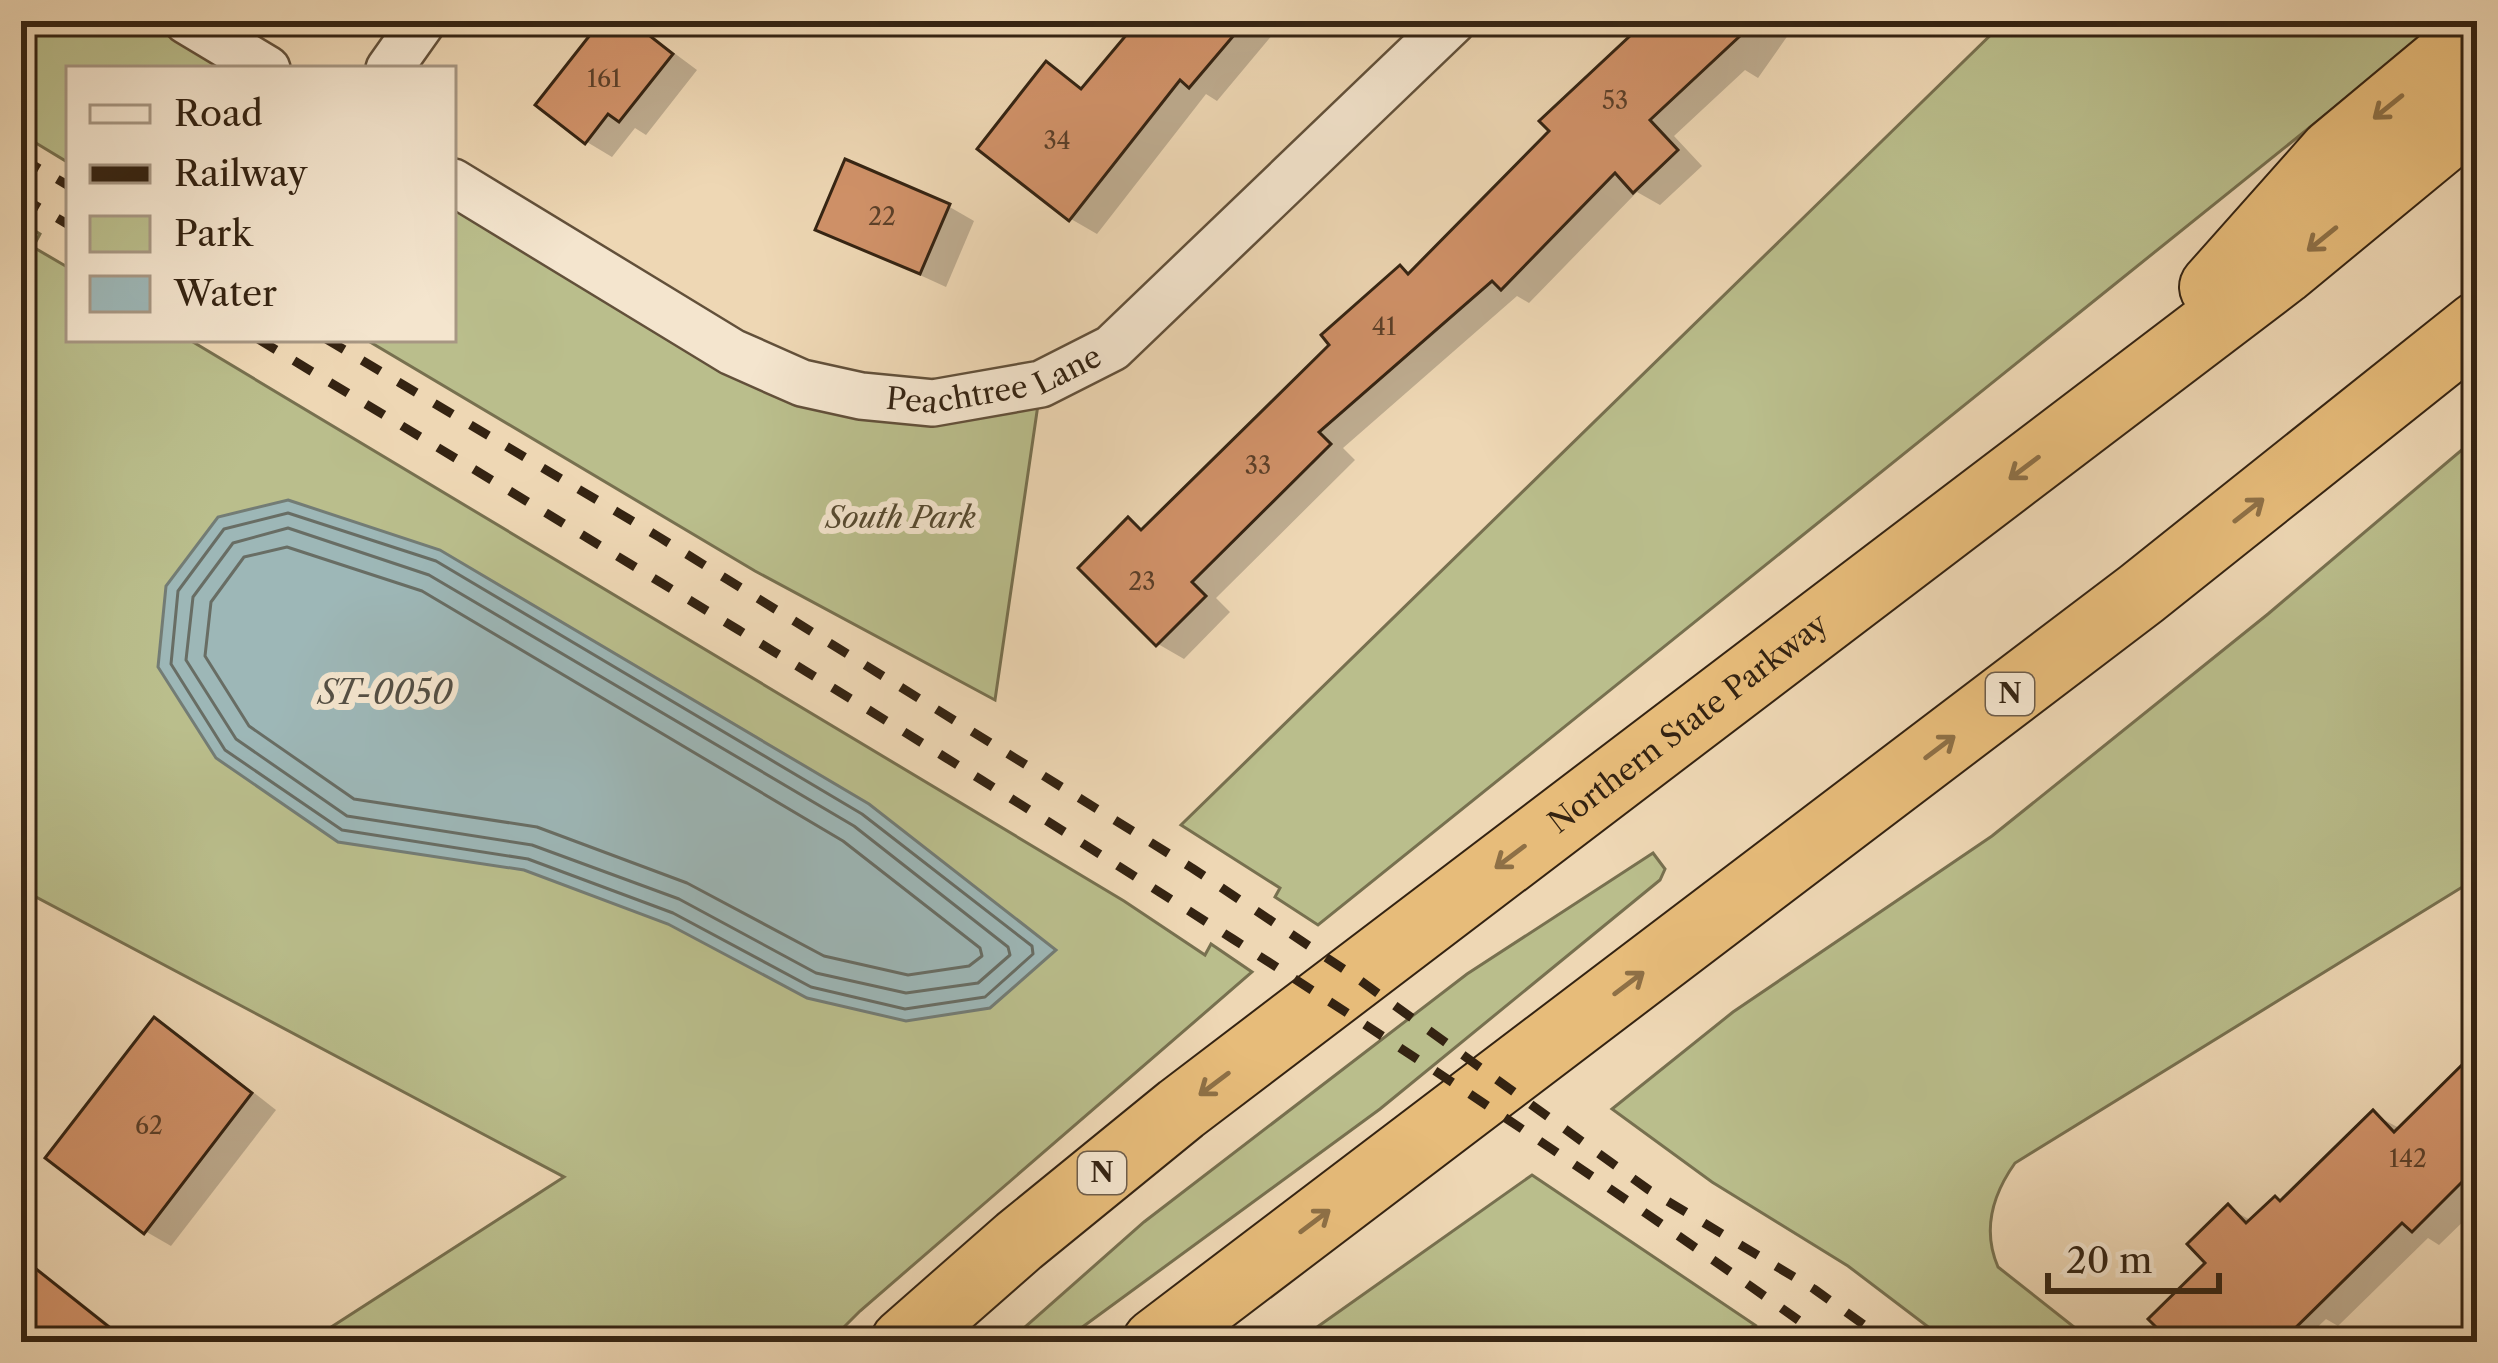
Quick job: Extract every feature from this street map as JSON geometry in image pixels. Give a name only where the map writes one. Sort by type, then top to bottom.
[{"type":"highway","points":[[2110,404],[2333,152],[2477,32]]},
{"type":"highway","name":"Northern State Parkway","points":[[904,1342],[1181,1109],[2283,271],[2477,111]]},
{"type":"highway","name":"N","points":[[1156,1342],[2141,594],[2477,326]]},
{"type":"highway","points":[[1175,1342],[1222,1292]]},
{"type":"street","points":[[188,21],[262,66]]},
{"type":"street","points":[[391,66],[423,21]]},
{"type":"street","name":"Peachtree Lane","points":[[456,184],[732,352],[802,383],[861,396],[934,403],[1041,384],[1112,348],[1453,21]]},
{"type":"green space","points":[[21,21],[187,21],[262,66],[66,66],[66,161],[21,134]]},
{"type":"green space","points":[[2005,21],[2442,21],[1318,925],[1275,897],[1280,888],[1181,825]]},
{"type":"green space","name":"South Park","points":[[456,184],[802,383],[1041,384],[995,700],[755,571],[370,342],[456,342]]},
{"type":"green space","points":[[21,222],[40,234],[33,247],[66,266],[66,342],[193,342],[1124,901],[1205,955],[1211,944],[1252,972],[829,1342],[308,1342],[564,1177],[21,889]]},
{"type":"green space","points":[[2477,437],[2477,878],[2015,1163],[1992,1213],[1991,1240],[1998,1267],[2093,1342],[1948,1342],[1848,1266],[1712,1182],[1612,1109],[1733,1012],[1992,836],[2268,614]]},
{"type":"green space","points":[[1653,853],[1665,869],[1660,880],[1380,1109],[1062,1342],[1008,1342],[1144,1222],[1467,974]]},
{"type":"green space","points":[[1532,1175],[1755,1325],[1722,1342],[1296,1342]]},
{"type":"water","name":"ST-0050","points":[[288,500],[440,550],[869,804],[1056,950],[990,1008],[906,1021],[807,998],[668,924],[524,870],[338,842],[216,758],[158,667],[166,586],[218,517]]},
{"type":"building","points":[[601,21],[631,21],[673,54],[619,122],[608,114],[585,144],[535,105]]},
{"type":"building","points":[[1138,21],[1246,21],[1189,88],[1180,80],[1069,221],[977,149],[1046,61],[1081,89]]},
{"type":"building","points":[[1646,21],[1756,21],[1650,120],[1678,150],[1633,193],[1615,173],[1501,290],[1492,281],[1319,432],[1331,444],[1192,582],[1206,596],[1156,646],[1078,568],[1128,517],[1141,530],[1329,345],[1321,335],[1400,265],[1408,274],[1549,131],[1539,121]]},
{"type":"building","points":[[845,159],[950,204],[920,274],[815,230]]},
{"type":"building","points":[[154,1017],[252,1093],[144,1234],[45,1158]]},
{"type":"building","points":[[2477,1050],[2477,1167],[2412,1232],[2402,1223],[2281,1342],[2171,1342],[2148,1319],[2205,1263],[2187,1244],[2228,1204],[2246,1223],[2275,1196],[2280,1201],[2373,1110],[2394,1132]]},
{"type":"building","points":[[21,1257],[128,1342],[21,1342]]},
{"type":"railway","points":[[21,158],[66,184]]},
{"type":"railway","points":[[21,197],[66,223]]},
{"type":"railway","points":[[263,342],[856,702],[1250,950],[1638,1208],[1829,1342]]},
{"type":"railway","points":[[331,342],[659,537],[1192,868],[1354,976],[1649,1190],[1814,1289],[1888,1342]]}]
